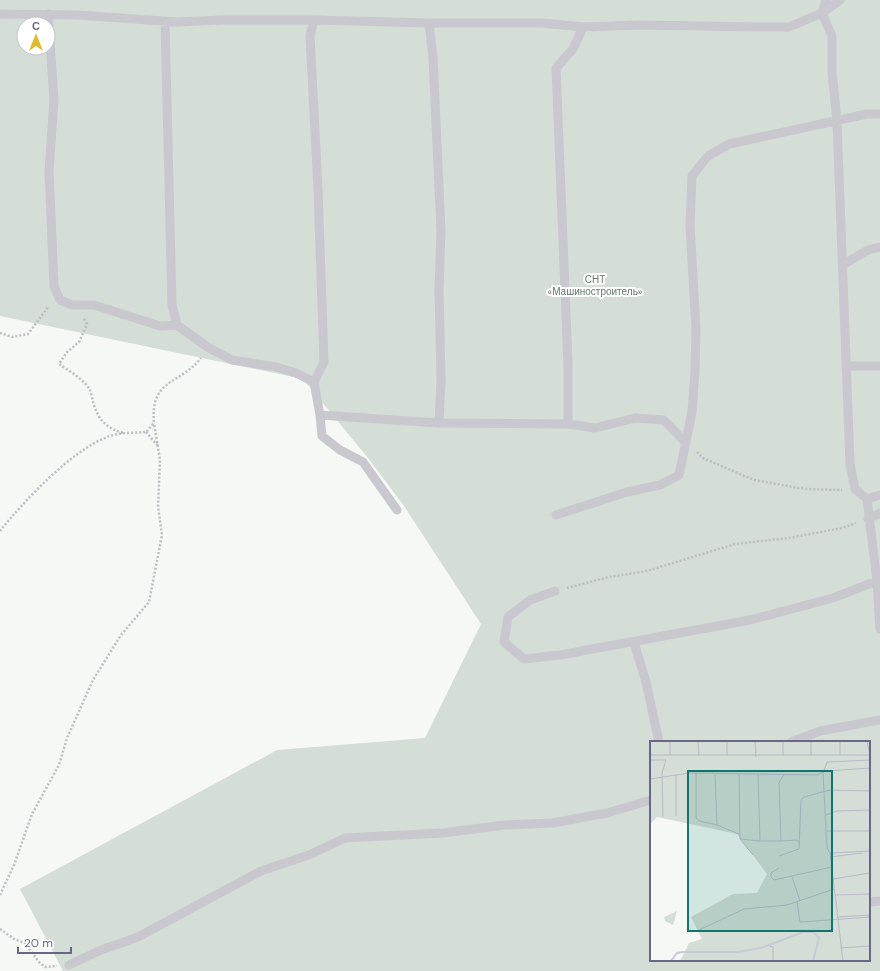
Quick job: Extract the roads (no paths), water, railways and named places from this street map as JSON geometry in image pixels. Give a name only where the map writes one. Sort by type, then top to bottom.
[{"type":"lane","points":[[826,0],[822,13],[832,36],[832,71],[837,122],[844,264],[850,464],[855,489],[867,499],[868,519],[877,581],[880,629]]},
{"type":"lane","points":[[0,14],[48,14],[164,21],[314,20],[429,23],[542,23],[583,27],[641,25],[789,27],[822,13],[840,0]]},
{"type":"lane","points":[[48,14],[54,100],[49,171],[51,240],[54,286],[60,300],[72,305],[94,305],[160,326],[177,325],[209,348],[232,360],[276,367],[296,373],[314,382]]},
{"type":"lane","points":[[314,20],[310,36],[318,181],[324,362],[314,382],[322,436],[340,450],[363,462],[398,510]]},
{"type":"lane","points":[[164,21],[172,305],[177,325]]},
{"type":"lane","points":[[429,23],[433,57],[441,231],[439,289],[441,381],[439,423]]},
{"type":"lane","points":[[568,424],[568,364],[556,68],[573,49],[583,27]]},
{"type":"lane","points":[[556,515],[627,492],[660,485],[679,474],[692,412],[696,329],[690,225],[692,176],[708,156],[729,144],[837,122],[867,114],[880,114]]},
{"type":"lane","points":[[844,264],[868,250],[880,247]]},
{"type":"lane","points":[[846,366],[880,366]]},
{"type":"lane","points":[[320,415],[439,423],[568,424],[595,428],[635,418],[664,420],[686,443]]},
{"type":"lane","points":[[867,499],[880,495]]},
{"type":"lane","points":[[868,519],[880,513]]},
{"type":"lane","points":[[554,591],[530,600],[508,617],[504,642],[524,659],[634,642],[750,620],[833,598],[877,581]]},
{"type":"lane","points":[[634,642],[646,682],[659,741]]},
{"type":"lane","points":[[794,741],[820,731],[880,720]]},
{"type":"lane","points":[[69,965],[101,950],[138,937],[261,871],[309,855],[345,838],[442,833],[505,825],[553,823],[607,813],[650,800]]},
{"type":"lane","points":[[870,902],[880,901]]},
{"type":"park label","name":"СНТ «Машиностроитель»","points":[[595,284]]}]
